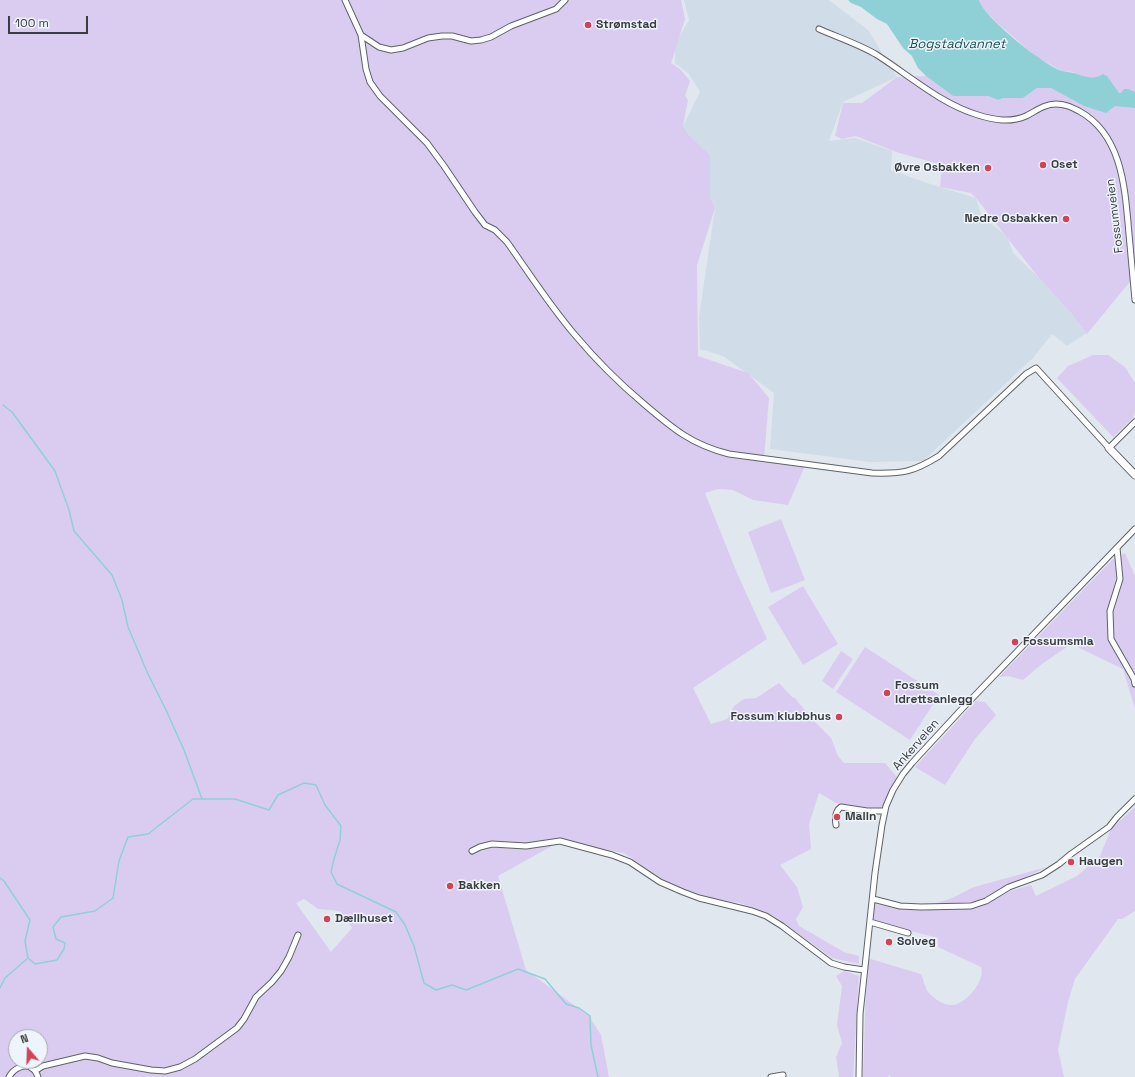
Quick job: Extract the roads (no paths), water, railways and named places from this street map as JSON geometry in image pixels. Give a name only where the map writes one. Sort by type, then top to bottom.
[{"type":"street","points":[[345,0],[361,35],[366,69],[370,82],[380,96],[427,143],[485,225],[495,230],[507,242],[574,334],[632,394],[687,438],[702,446],[729,454],[872,473],[893,474],[909,471],[923,466],[939,456],[1026,374],[1036,368],[1135,475]]},
{"type":"street","points":[[361,35],[379,47],[391,50],[404,48],[428,38],[442,36],[481,40],[491,37],[511,26],[556,9],[565,0]]},
{"type":"street","name":"Fossumveien","points":[[819,29],[875,54],[931,92],[955,106],[977,115],[997,120],[1011,120],[1026,116],[1043,106],[1055,104],[1068,105],[1087,115],[1096,123],[1109,139],[1120,169],[1126,195],[1135,300]]},
{"type":"street","points":[[1109,448],[1135,422]]},
{"type":"street","name":"Ankerveien","points":[[859,1077],[860,1014],[881,832],[885,811],[895,787],[912,763],[959,712],[1135,529]]},
{"type":"street","points":[[1117,548],[1120,580],[1110,611],[1111,639],[1134,679],[1135,684]]},
{"type":"street","points":[[873,899],[900,906],[921,907],[971,906],[986,901],[1008,887],[1042,875],[1059,864],[1110,827],[1117,817],[1135,799]]},
{"type":"street","points":[[836,825],[836,813],[841,807],[867,812],[885,811]]},
{"type":"street","points":[[472,851],[492,844],[526,846],[558,841],[612,855],[630,862],[660,882],[683,892],[699,898],[761,914],[782,926],[831,963],[844,967],[864,970]]},
{"type":"street","points":[[870,922],[908,933]]},
{"type":"street","points":[[34,1070],[43,1066],[85,1056],[150,1070],[165,1071],[180,1067],[195,1059],[237,1028],[244,1019],[256,997],[281,971],[289,957],[298,935]]},
{"type":"street","points":[[9,1077],[11,1072],[27,1066],[34,1070],[38,1077]]},
{"type":"street","points":[[771,1077],[783,1076]]},
{"type":"water","name":"Bogstadvannet","points":[[848,0],[979,0],[983,8],[1002,28],[1015,40],[1042,60],[1062,71],[1092,78],[1103,74],[1107,76],[1119,93],[1121,93],[1124,89],[1135,92],[1135,108],[1115,106],[1106,113],[1084,106],[1051,88],[1037,88],[1023,98],[1003,98],[998,100],[988,96],[953,96],[926,76],[918,68],[912,56],[903,48],[887,24]]},
{"type":"waterway","points":[[3,405],[12,412],[55,471],[69,510],[74,531],[112,575],[122,600],[128,627],[148,674],[184,750],[202,799]]},
{"type":"waterway","points":[[0,878],[4,881],[30,920],[25,941],[28,958],[35,964],[57,960],[64,949],[65,943],[56,939],[53,927],[61,917],[95,911],[113,898],[119,861],[128,837],[148,834],[193,799],[235,799],[269,810],[278,795],[304,783],[316,785],[325,805],[341,826],[340,840],[331,872],[337,884],[396,912],[405,925],[414,946],[424,983],[436,990],[452,985],[466,990],[518,969],[545,979],[566,1004],[579,1008],[590,1016],[591,1045],[598,1077]]},
{"type":"waterway","points":[[0,988],[5,978],[28,958]]},
{"type":"place","name":"Strømstad","points":[[588,25]]},
{"type":"place","name":"Oset","points":[[1043,165]]},
{"type":"place","name":"Øvre Osbakken","points":[[988,168]]},
{"type":"place","name":"Nedre Osbakken","points":[[1066,219]]},
{"type":"place","name":"Fossumsmia","points":[[1015,642]]},
{"type":"place","name":"Fossum idrettsanlegg","points":[[887,693]]},
{"type":"place","name":"Fossum klubbhus","points":[[839,717]]},
{"type":"place","name":"Malin","points":[[837,817]]},
{"type":"place","name":"Haugen","points":[[1071,862]]},
{"type":"place","name":"Bakken","points":[[450,886]]},
{"type":"place","name":"Dælihuset","points":[[327,919]]},
{"type":"place","name":"Solveg","points":[[889,942]]}]
